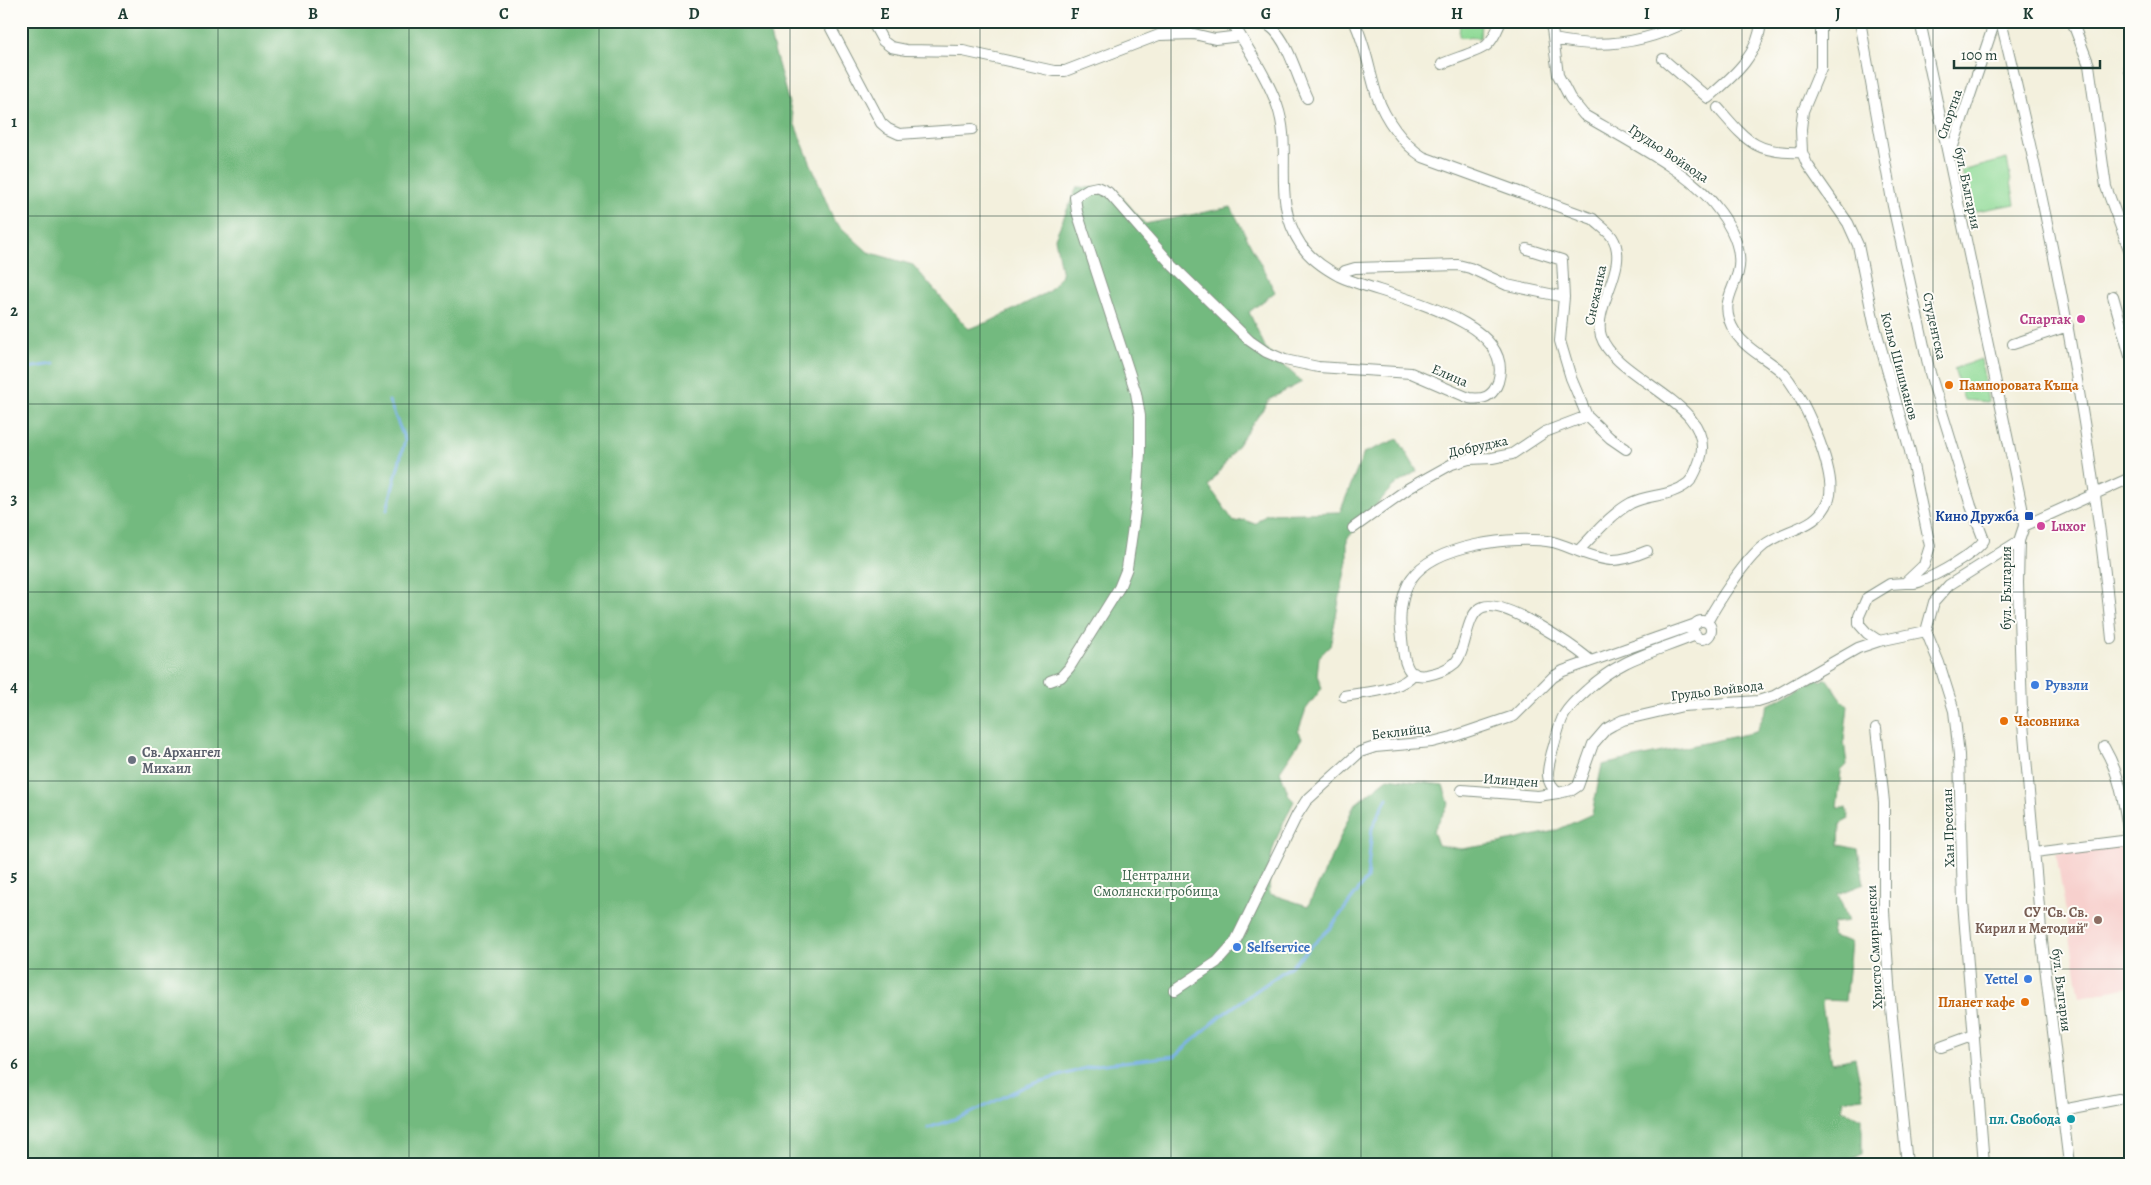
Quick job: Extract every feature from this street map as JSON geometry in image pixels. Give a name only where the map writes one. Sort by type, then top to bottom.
[{"type":"street","points":[[827,21],[876,114],[888,129],[899,134],[972,129]]},
{"type":"street","points":[[872,21],[883,41],[891,47],[906,50],[963,52],[1054,71],[1066,71],[1159,35],[1194,34],[1216,38],[1240,36]]},
{"type":"street","points":[[1125,21],[1133,21]]},
{"type":"street","name":"Снежанка","points":[[1354,21],[1367,55],[1377,97],[1395,129],[1410,149],[1423,157],[1593,219],[1612,237],[1617,252],[1616,264],[1601,318],[1599,329],[1602,339],[1615,356],[1642,380],[1689,414],[1700,436],[1702,453],[1696,471],[1688,483],[1670,494],[1632,503],[1617,513],[1578,551]]},
{"type":"street","points":[[1442,64],[1458,56],[1485,47],[1493,38],[1500,21]]},
{"type":"street","name":"Грудьо Войвода","points":[[1551,21],[1558,75],[1570,98],[1584,115],[1701,189],[1718,209],[1733,236],[1739,256],[1738,274],[1727,298],[1729,318],[1735,332],[1749,347],[1792,383],[1813,426],[1824,456],[1830,490],[1824,508],[1811,522],[1764,545],[1717,604],[1707,622]]},
{"type":"street","points":[[1554,38],[1576,44],[1634,41],[1657,35],[1688,21]]},
{"type":"street","points":[[1663,59],[1708,98],[1733,76],[1756,46],[1761,21]]},
{"type":"street","name":"Кольо Шишманов","points":[[1821,21],[1821,68],[1803,111],[1801,129],[1802,152],[1807,164],[1848,222],[1858,245],[1874,323],[1910,451],[1930,546],[1924,565],[1905,583],[1890,584],[1867,598],[1859,616],[1859,624],[1867,633],[1879,641]]},
{"type":"street","name":"Студентска","points":[[1860,21],[1893,206],[1930,372],[1971,506],[1984,540],[1981,545],[1920,582],[1905,583]]},
{"type":"street","name":"бул. България","points":[[1920,21],[2021,500],[2024,526],[2019,541],[2018,583],[2022,712],[2042,941],[2069,1164]]},
{"type":"street","name":"Спортна","points":[[1948,159],[1995,21]]},
{"type":"street","points":[[2001,21],[2049,225],[2068,326],[2095,494],[2112,639]]},
{"type":"street","points":[[2072,21],[2089,65],[2106,187],[2130,252]]},
{"type":"street","points":[[2126,21],[2130,71]]},
{"type":"street","points":[[1230,23],[1262,23],[1272,28],[1282,40],[1307,98]]},
{"type":"street","name":"Елица","points":[[1050,681],[1061,677],[1069,668],[1118,588],[1127,568],[1137,499],[1140,416],[1136,393],[1077,212],[1075,197],[1088,188],[1096,187],[1108,192],[1173,266],[1250,341],[1276,357],[1318,367],[1411,373],[1469,398],[1479,400],[1492,394],[1499,380],[1498,360],[1492,345],[1476,330],[1437,309],[1340,276],[1315,260],[1303,247],[1293,232],[1287,215],[1283,191],[1283,139],[1278,106],[1240,36],[1230,23]]},
{"type":"street","points":[[1718,108],[1742,135],[1757,147],[1782,153],[1802,152]]},
{"type":"street","points":[[1527,249],[1562,260],[1564,297],[1560,341],[1571,378],[1588,416],[1610,438],[1626,449]]},
{"type":"street","points":[[1340,276],[1345,271],[1355,268],[1458,265],[1470,268],[1508,285],[1564,297]]},
{"type":"street","points":[[2113,296],[2130,356]]},
{"type":"street","points":[[2013,344],[2068,326]]},
{"type":"street","name":"Добруджа","points":[[1353,528],[1409,488],[1452,464],[1470,459],[1492,458],[1512,454],[1545,432],[1588,416]]},
{"type":"street","points":[[2024,526],[2130,478]]},
{"type":"street","points":[[1590,660],[1568,642],[1503,608],[1484,606],[1477,611],[1472,619],[1456,662],[1444,670],[1421,676],[1409,670],[1406,662],[1400,624],[1403,598],[1410,580],[1419,569],[1450,552],[1472,544],[1525,540],[1554,542],[1604,561],[1624,560],[1646,551]]},
{"type":"street","points":[[1879,641],[1926,628],[1934,602],[1949,585],[2019,541]]},
{"type":"street","points":[[1558,793],[1552,788],[1546,778],[1563,716],[1571,704],[1610,670],[1626,661],[1696,636],[1703,638],[1710,635],[1711,629],[1707,622],[1702,621],[1696,624],[1694,631],[1696,636]]},
{"type":"street","name":"Беклийца","points":[[1175,990],[1217,962],[1235,942],[1297,815],[1306,801],[1360,752],[1375,746],[1432,742],[1514,716],[1553,677],[1563,671],[1696,624]]},
{"type":"street","name":"Хан Пресиан","points":[[1926,628],[1954,712],[1962,806],[1963,902],[1984,1164]]},
{"type":"street","name":"Грудьо Войвода","points":[[1558,793],[1566,792],[1578,786],[1593,744],[1606,729],[1613,725],[1624,720],[1683,706],[1758,701],[1774,696],[1858,648],[1879,641]]},
{"type":"street","points":[[1344,696],[1397,686],[1406,683],[1414,673]]},
{"type":"street","name":"Христо Смирненски","points":[[1876,728],[1884,802],[1884,911],[1890,998],[1907,1164]]},
{"type":"street","points":[[2034,852],[2130,840],[2121,786],[2114,765],[2104,747]]},
{"type":"street","name":"Илинден","points":[[1462,790],[1538,796],[1558,793]]},
{"type":"street","points":[[1941,1047],[1974,1035]]},
{"type":"street","points":[[2062,1110],[2119,1099]]},
{"type":"shaded area","name":"СУ \"Св. Св. Кирил и Методий\"","points":[[2128,843],[2130,853],[2130,987],[2080,997],[2056,853]]},
{"type":"green space","name":"Централни Смолянски гробища","points":[[21,21],[766,21],[795,125],[834,221],[868,252],[913,265],[968,329],[991,321],[1048,292],[1062,275],[1055,238],[1077,187],[1115,189],[1145,224],[1231,207],[1275,292],[1249,312],[1266,349],[1302,382],[1270,399],[1209,486],[1234,522],[1244,520],[1255,524],[1266,514],[1340,512],[1364,453],[1398,439],[1417,471],[1392,487],[1347,539],[1347,561],[1330,646],[1319,657],[1317,675],[1322,688],[1306,709],[1298,732],[1302,738],[1280,771],[1289,796],[1294,801],[1278,835],[1271,857],[1269,869],[1270,894],[1308,906],[1332,857],[1354,805],[1388,778],[1443,785],[1449,804],[1433,831],[1438,845],[1461,849],[1555,831],[1592,814],[1602,765],[1756,732],[1768,705],[1817,678],[1821,681],[1826,678],[1848,706],[1844,741],[1847,765],[1841,771],[1837,808],[1846,808],[1849,819],[1840,824],[1839,845],[1858,849],[1864,884],[1838,894],[1848,921],[1833,923],[1831,936],[1851,942],[1845,1001],[1823,1000],[1822,1005],[1832,1063],[1855,1058],[1863,1097],[1843,1100],[1842,1110],[1862,1118],[1862,1154],[1844,1164],[21,1164]]},
{"type":"green space","points":[[1460,21],[1481,21],[1480,38],[1459,37]]},
{"type":"green space","points":[[2007,159],[2015,204],[1971,212],[1962,171]]},
{"type":"green space","points":[[1981,359],[1988,402],[1964,400],[1954,369]]},
{"type":"waterway","points":[[21,369],[54,364]]},
{"type":"waterway","points":[[387,510],[405,440],[389,401]]},
{"type":"waterway","points":[[21,471],[29,461]]},
{"type":"waterway","points":[[928,1128],[969,1114],[1026,1086],[1096,1065],[1175,1056],[1222,1015],[1291,966],[1330,928],[1367,879],[1372,828],[1387,798]]},
{"type":"place","name":"Спартак","points":[[2081,319]]},
{"type":"place","name":"Пампоровата Къща","points":[[1949,385]]},
{"type":"place","name":"Кино Дружба","points":[[2029,516]]},
{"type":"place","name":"Luxor","points":[[2041,526]]},
{"type":"place","name":"Рувзли","points":[[2035,685]]},
{"type":"place","name":"Часовника","points":[[2004,721]]},
{"type":"place","name":"Св. Архангел Михаил","points":[[132,760]]},
{"type":"place","name":"СУ \"Св. Св. Кирил и Методий\"","points":[[2098,920]]},
{"type":"place","name":"Selfservice","points":[[1237,947]]},
{"type":"place","name":"Yettel","points":[[2028,979]]},
{"type":"place","name":"Планет кафе","points":[[2025,1002]]},
{"type":"place","name":"пл. Свобода","points":[[2071,1119]]}]
